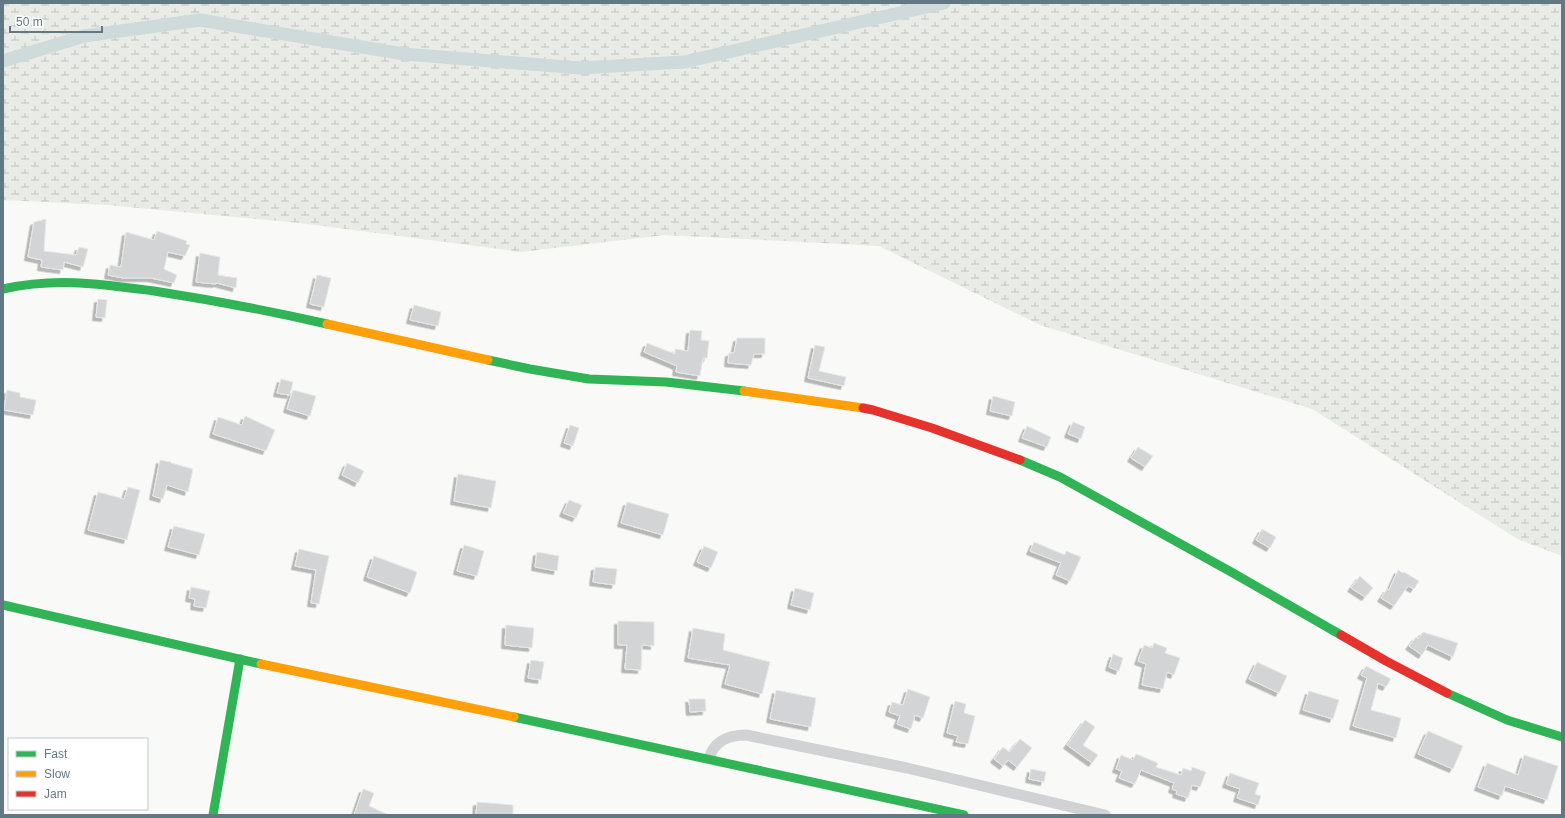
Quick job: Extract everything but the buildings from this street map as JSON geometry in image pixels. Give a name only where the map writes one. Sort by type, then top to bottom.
[{"type":"street","points":[[3,289],[45,282],[68,282],[100,284],[201,298],[288,315],[530,369],[589,379],[666,382],[755,392],[873,410],[932,428],[1009,455],[1060,477],[1451,695],[1507,720],[1562,737]]},
{"type":"street","points":[[3,605],[240,659],[709,758],[964,815]]},
{"type":"street","points":[[212,815],[240,659]]},
{"type":"street","points":[[709,758],[712,750],[720,741],[735,735],[746,735],[907,768],[1105,815]]},
{"type":"green space","points":[[3,3],[1562,3],[1562,556],[1519,540],[1312,409],[1040,325],[879,246],[665,235],[521,252],[300,223],[107,205],[3,200]]},
{"type":"waterway","points":[[3,61],[84,36],[200,20],[404,54],[580,68],[684,62],[944,3]]},
{"type":"traffic: fast","points":[[3,289],[42,283],[97,284],[154,291],[219,302],[327,324]]},
{"type":"traffic: fast","points":[[488,360],[589,379],[666,382],[744,391]]},
{"type":"traffic: fast","points":[[1020,460],[1060,477],[1341,635]]},
{"type":"traffic: fast","points":[[3,605],[261,664]]},
{"type":"traffic: fast","points":[[213,815],[240,659]]},
{"type":"traffic: fast","points":[[1447,693],[1507,720],[1562,737]]},
{"type":"traffic: fast","points":[[514,717],[964,815]]},
{"type":"traffic: slow","points":[[327,324],[488,360]]},
{"type":"traffic: slow","points":[[744,391],[863,408]]},
{"type":"traffic: slow","points":[[261,664],[514,717]]},
{"type":"traffic: jam","points":[[863,408],[932,428],[1020,460]]},
{"type":"traffic: jam","points":[[1341,635],[1386,661],[1447,693]]}]
